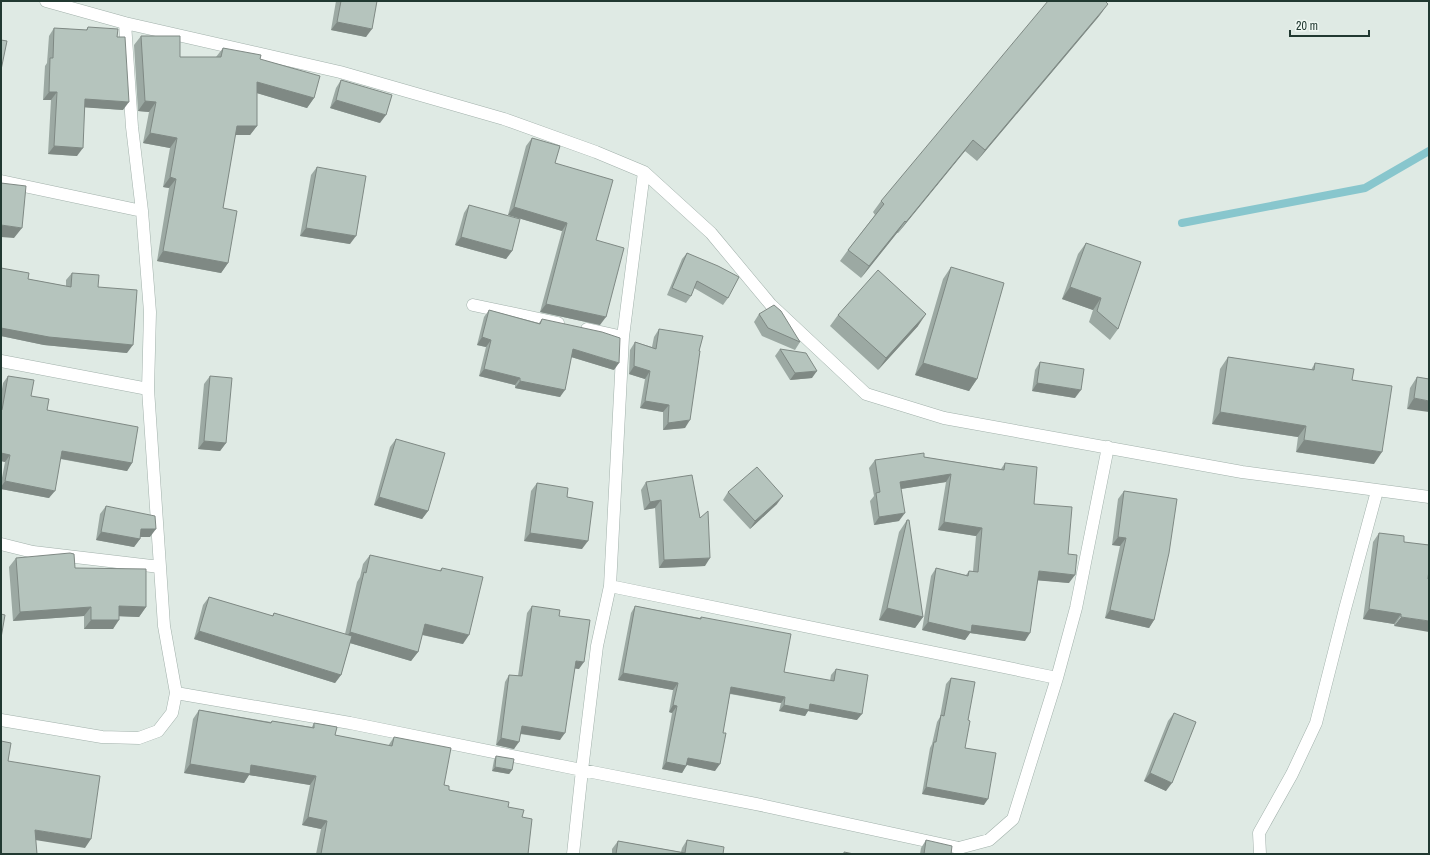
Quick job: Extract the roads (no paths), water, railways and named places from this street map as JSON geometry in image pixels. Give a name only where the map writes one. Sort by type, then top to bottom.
[{"type":"street","points":[[46,1],[125,23],[340,72],[504,119],[596,152],[644,172],[711,233],[771,305],[866,394],[944,418],[1242,472],[1429,497]]},
{"type":"street","points":[[1,720],[102,737],[139,738],[158,731],[172,712],[176,693],[164,626],[148,389],[150,312],[142,211],[132,127],[125,23]]},
{"type":"street","points":[[573,854],[597,646],[610,586],[623,337],[644,172]]},
{"type":"street","points":[[1,181],[142,211]]},
{"type":"street","points":[[473,305],[623,337]]},
{"type":"street","points":[[1,361],[148,389]]},
{"type":"street","points":[[176,693],[350,723],[756,804],[959,848],[989,840],[1013,819],[1057,678],[1076,608],[1108,447]]},
{"type":"street","points":[[1260,854],[1259,833],[1292,774],[1316,723],[1377,491]]},
{"type":"street","points":[[1,544],[33,552],[160,567]]},
{"type":"street","points":[[610,586],[1057,678]]},
{"type":"waterway","points":[[1182,223],[1365,188],[1429,151]]}]
